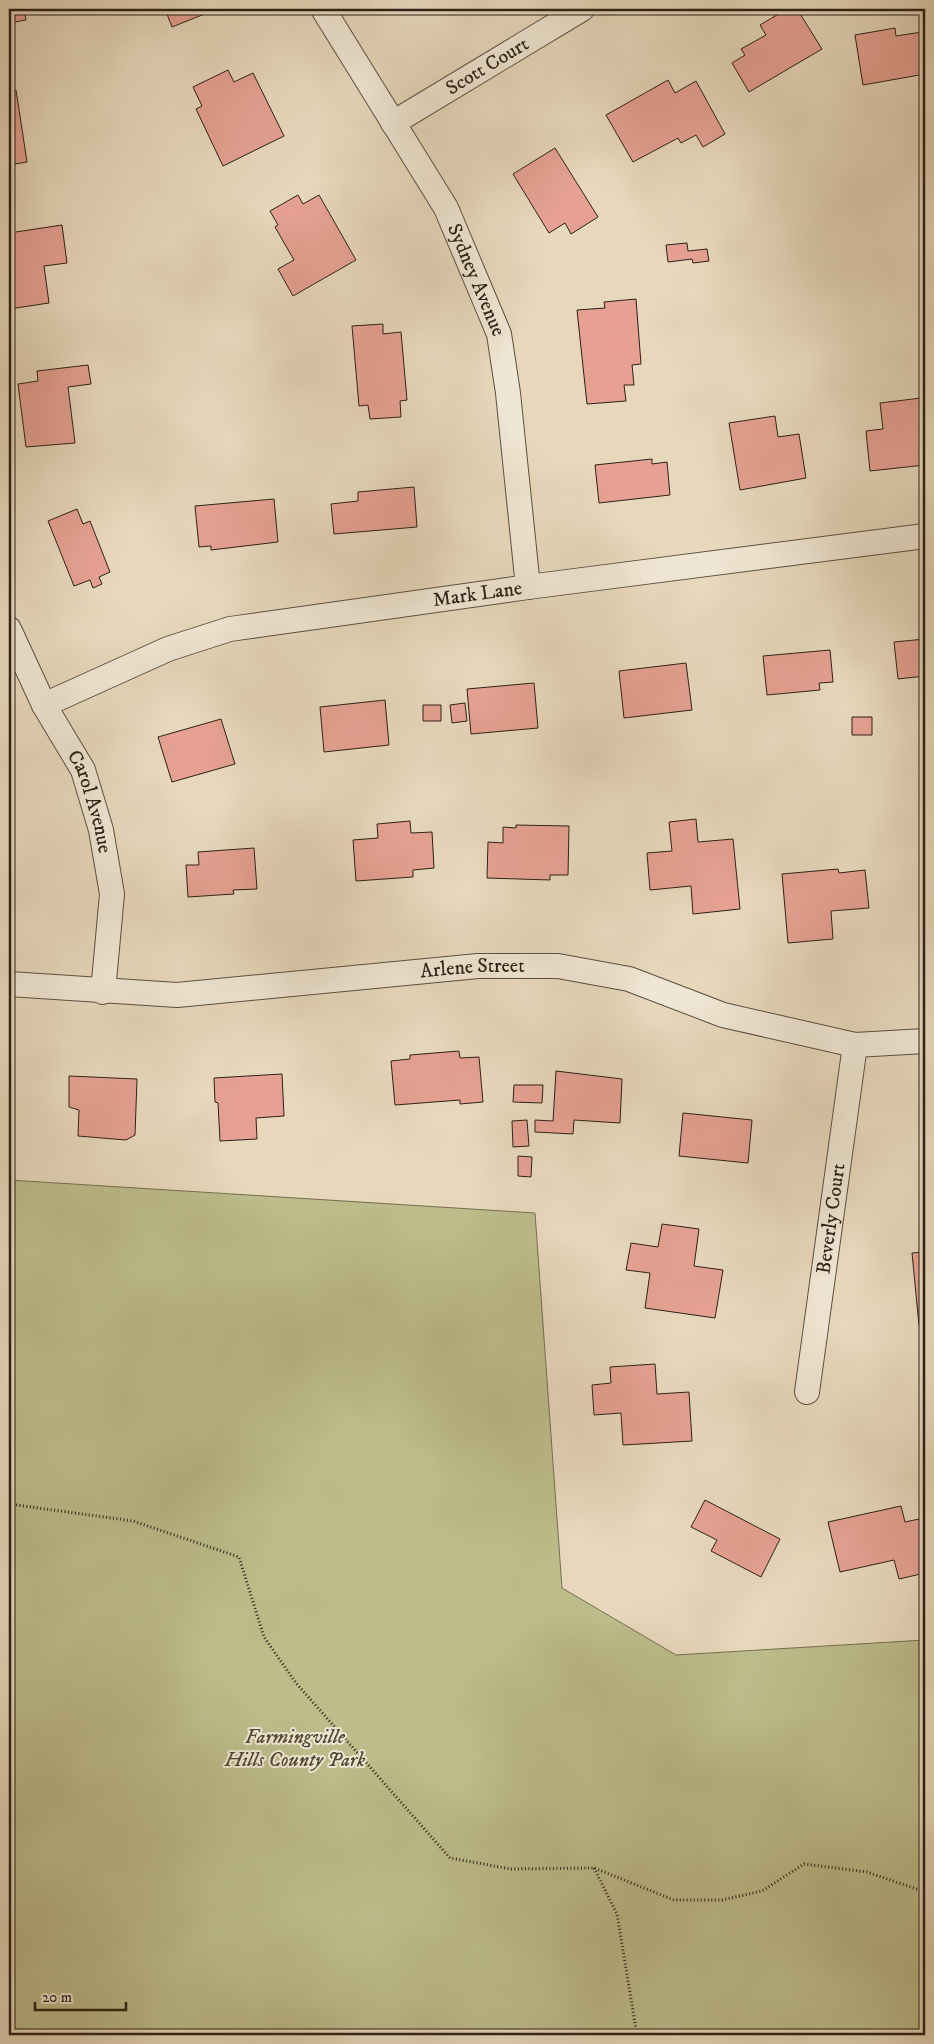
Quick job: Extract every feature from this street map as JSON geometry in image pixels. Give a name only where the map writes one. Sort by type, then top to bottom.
[{"type":"street","name":"Sydney Avenue","points":[[323,9],[446,208],[499,334],[508,393],[528,587]]},
{"type":"street","name":"Scott Court","points":[[393,123],[582,9]]},
{"type":"street","name":"Mark Lane","points":[[44,705],[168,649],[230,630],[528,587],[925,536]]},
{"type":"street","name":"Carol Avenue","points":[[9,629],[44,705],[83,770],[101,830],[112,894],[104,992]]},
{"type":"street","name":"Arlene Street","points":[[9,984],[104,992],[177,995],[478,966],[558,966],[629,979],[723,1014],[855,1045],[925,1041]]},
{"type":"street","name":"Beverly Court","points":[[807,1392],[855,1045]]},
{"type":"path","points":[[9,1504],[133,1521],[239,1557],[264,1637],[290,1675],[450,1858],[511,1869],[594,1868],[674,1900],[722,1900],[762,1891],[804,1864],[867,1872],[925,1892]]},
{"type":"path","points":[[594,1868],[618,1914],[637,2035]]},
{"type":"green space","name":"Farmingville Hills County Park","points":[[9,1180],[535,1213],[562,1588],[676,1655],[925,1640],[925,2035],[9,2035]]},
{"type":"building","points":[[9,9],[24,9],[26,20],[9,23]]},
{"type":"building","points":[[165,9],[217,9],[172,27]]},
{"type":"building","points":[[787,9],[797,9],[822,49],[749,92],[732,63],[745,55],[741,49],[766,35],[760,25]]},
{"type":"building","points":[[895,28],[896,36],[922,32],[925,42],[925,74],[863,85],[855,35]]},
{"type":"building","points":[[228,70],[234,82],[253,73],[284,136],[223,166],[196,109],[202,106],[193,87]]},
{"type":"building","points":[[668,80],[675,93],[696,81],[725,134],[703,147],[696,135],[681,143],[678,138],[633,162],[606,115]]},
{"type":"building","points":[[16,90],[27,162],[9,165],[9,91]]},
{"type":"building","points":[[555,148],[598,217],[571,234],[565,223],[549,233],[513,174]]},
{"type":"building","points":[[298,195],[303,204],[319,195],[356,260],[293,296],[278,269],[294,260],[275,227],[278,225],[270,211]]},
{"type":"building","points":[[62,225],[67,263],[44,266],[49,303],[9,309],[9,250],[11,250],[9,233]]},
{"type":"building","points":[[687,243],[688,251],[707,249],[709,261],[693,263],[692,259],[668,262],[666,245]]},
{"type":"building","points":[[636,299],[641,364],[632,365],[634,385],[624,385],[626,401],[587,404],[577,310],[605,308],[604,302]]},
{"type":"building","points":[[383,324],[383,334],[401,332],[407,400],[400,401],[401,417],[370,419],[368,405],[359,406],[352,326]]},
{"type":"building","points":[[88,365],[91,384],[68,387],[75,443],[26,447],[18,384],[38,381],[37,371]]},
{"type":"building","points":[[921,398],[925,431],[925,465],[870,471],[866,431],[883,429],[880,403]]},
{"type":"building","points":[[775,416],[778,437],[799,434],[806,478],[740,490],[729,423]]},
{"type":"building","points":[[652,459],[652,464],[667,462],[670,495],[599,503],[595,465]]},
{"type":"building","points":[[414,487],[417,527],[334,534],[331,504],[358,501],[358,492]]},
{"type":"building","points":[[274,499],[278,542],[211,550],[211,546],[199,547],[195,506]]},
{"type":"building","points":[[77,509],[83,524],[90,521],[110,572],[99,577],[102,584],[93,588],[90,580],[74,586],[48,521]]},
{"type":"building","points":[[925,639],[925,676],[898,679],[894,642]]},
{"type":"building","points":[[830,650],[833,682],[819,683],[820,690],[767,695],[763,656]]},
{"type":"building","points":[[686,663],[692,710],[624,718],[619,671]]},
{"type":"building","points":[[534,683],[538,728],[471,734],[467,689]]},
{"type":"building","points":[[385,700],[389,745],[324,752],[320,707]]},
{"type":"building","points":[[465,703],[467,721],[452,723],[450,705]]},
{"type":"building","points":[[423,705],[441,705],[441,721],[423,721]]},
{"type":"building","points":[[852,717],[872,717],[872,735],[852,735]]},
{"type":"building","points":[[221,719],[235,764],[172,782],[158,737]]},
{"type":"building","points":[[696,819],[698,842],[733,839],[740,909],[693,914],[691,886],[650,890],[647,853],[672,851],[669,822]]},
{"type":"building","points":[[410,821],[411,833],[432,832],[434,868],[413,870],[413,877],[356,881],[353,840],[378,838],[377,824]]},
{"type":"building","points":[[516,825],[569,826],[568,875],[550,875],[550,880],[487,878],[488,842],[503,843],[503,827],[516,828]]},
{"type":"building","points":[[254,848],[257,889],[233,890],[234,894],[188,897],[186,865],[199,865],[198,852]]},
{"type":"building","points":[[838,869],[839,873],[865,870],[869,908],[831,911],[833,939],[788,943],[782,874]]},
{"type":"building","points":[[459,1051],[460,1058],[479,1057],[483,1102],[460,1104],[460,1100],[395,1105],[391,1061],[410,1059],[410,1055]]},
{"type":"building","points":[[556,1071],[622,1079],[620,1123],[574,1120],[573,1134],[535,1132],[535,1120],[553,1121]]},
{"type":"building","points":[[282,1074],[284,1116],[256,1118],[257,1139],[220,1141],[218,1103],[215,1102],[214,1078]]},
{"type":"building","points":[[69,1076],[137,1079],[135,1135],[126,1140],[78,1136],[79,1110],[69,1107]]},
{"type":"building","points":[[514,1085],[543,1085],[542,1103],[513,1102]]},
{"type":"building","points":[[683,1113],[752,1120],[748,1163],[679,1156]]},
{"type":"building","points":[[527,1120],[529,1146],[513,1147],[512,1121]]},
{"type":"building","points":[[518,1156],[532,1157],[531,1177],[518,1176]]},
{"type":"building","points":[[662,1224],[699,1229],[694,1266],[723,1270],[715,1318],[645,1308],[650,1273],[626,1270],[631,1243],[658,1247]]},
{"type":"building","points":[[925,1252],[925,1325],[919,1325],[912,1253]]},
{"type":"building","points":[[655,1364],[657,1394],[689,1392],[692,1441],[623,1445],[621,1413],[594,1415],[592,1385],[611,1383],[610,1367]]},
{"type":"building","points":[[705,1500],[780,1539],[761,1577],[711,1551],[717,1540],[691,1527]]},
{"type":"building","points":[[901,1506],[905,1522],[919,1519],[925,1548],[925,1573],[899,1579],[894,1560],[840,1572],[828,1522]]}]
